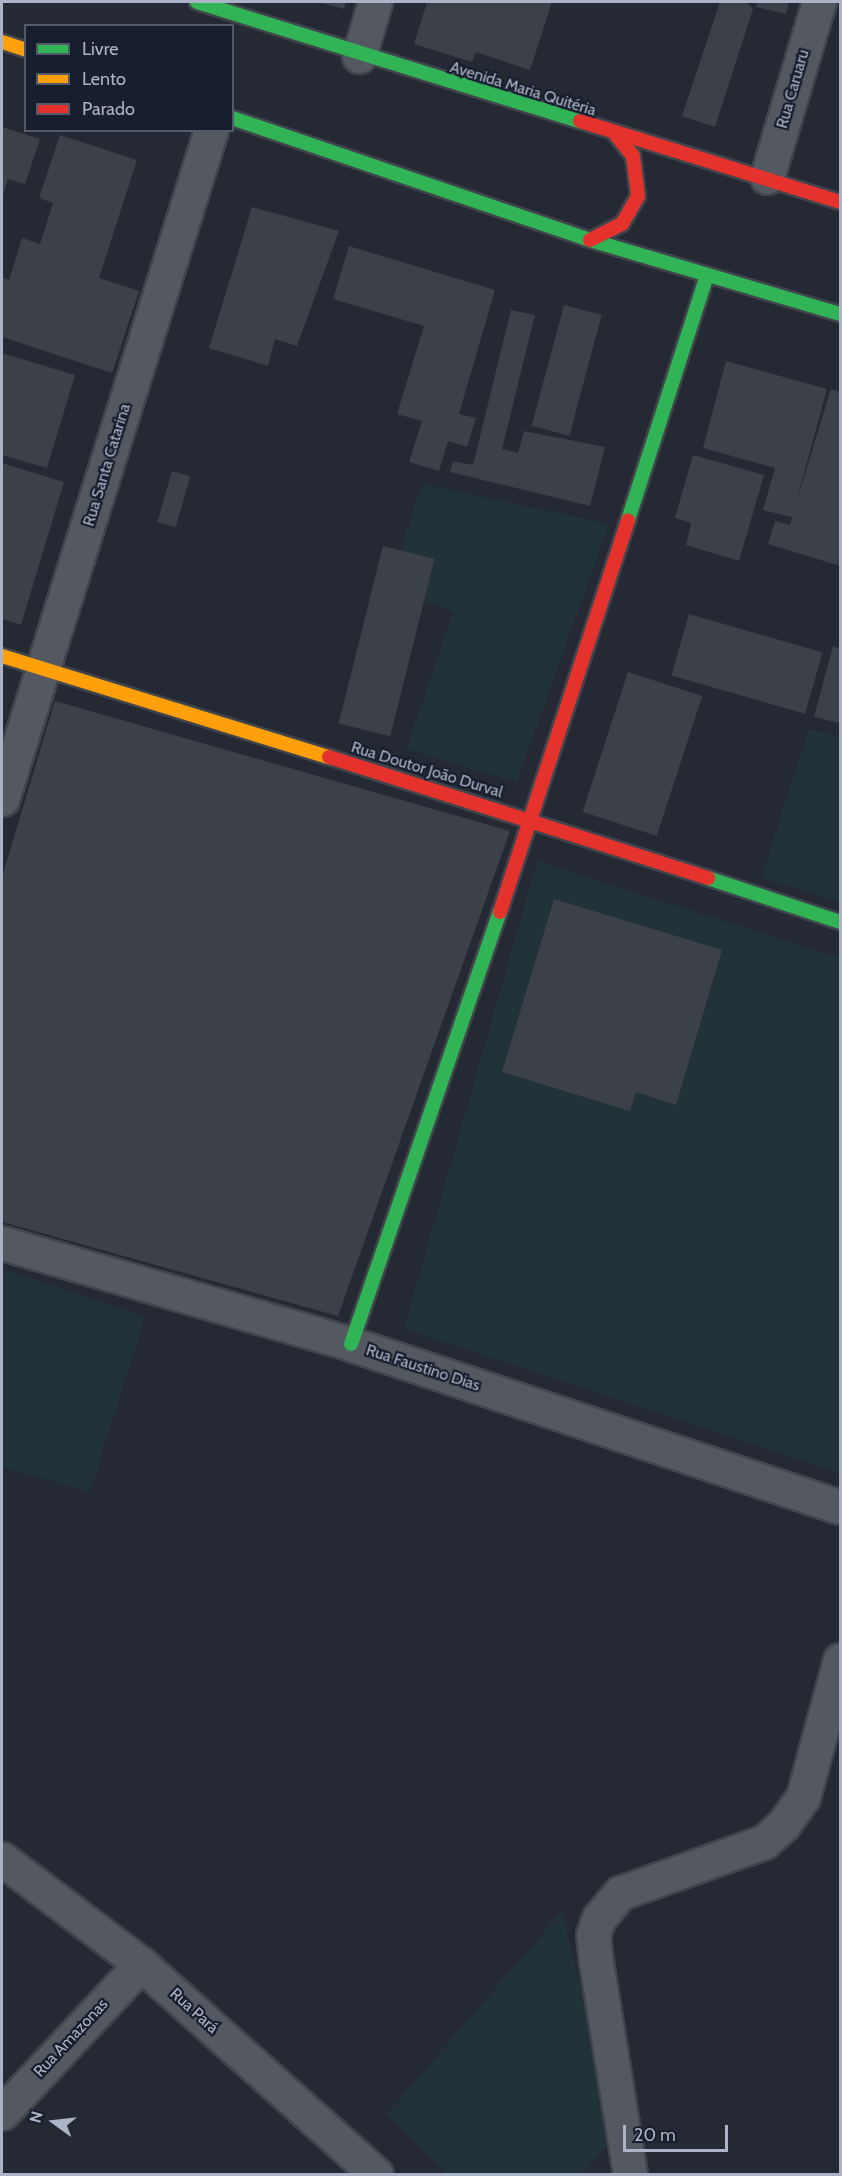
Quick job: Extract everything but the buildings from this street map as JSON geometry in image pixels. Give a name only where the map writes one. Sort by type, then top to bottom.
[{"type":"street","name":"Avenida Maria Quitéria","points":[[198,2],[359,56],[616,135],[767,177],[840,202]]},
{"type":"street","points":[[359,56],[375,2]]},
{"type":"street","name":"Rua Caruaru","points":[[767,177],[819,2]]},
{"type":"street","points":[[2,42],[24,49]]},
{"type":"street","points":[[234,119],[590,240],[840,314]]},
{"type":"street","name":"Rua Santa Catarina","points":[[2,799],[210,132]]},
{"type":"street","points":[[590,240],[622,224],[638,196],[633,156],[616,135]]},
{"type":"street","points":[[351,1344],[532,819],[707,274]]},
{"type":"street","name":"Rua Doutor João Durval","points":[[2,656],[532,819],[840,922]]},
{"type":"street","name":"Rua Faustino Dias","points":[[2,1243],[351,1344],[840,1507]]},
{"type":"street","points":[[623,2169],[593,1935],[599,1918],[620,1893],[764,1842],[784,1824],[803,1797],[840,1660]]},
{"type":"street","name":"Rua Pará","points":[[2,1859],[141,1964],[376,2175]]},
{"type":"street","name":"Rua Amazonas","points":[[2,2113],[141,1964]]},
{"type":"shaded area","points":[[422,484],[609,524],[517,782],[406,749],[453,612],[389,586]]},
{"type":"shaded area","points":[[809,729],[840,736],[840,902],[761,878]]},
{"type":"shaded area","points":[[537,861],[840,958],[840,1473],[404,1329]]},
{"type":"shaded area","points":[[2,1269],[145,1317],[90,1492],[2,1467]]},
{"type":"shaded area","points":[[562,1911],[617,2133],[583,2174],[448,2174],[387,2114]]},
{"type":"traffic: fast","points":[[197,2],[580,121]]},
{"type":"traffic: fast","points":[[234,119],[590,240],[840,314]]},
{"type":"traffic: fast","points":[[628,520],[707,275]]},
{"type":"traffic: fast","points":[[708,878],[840,922]]},
{"type":"traffic: fast","points":[[351,1344],[500,912]]},
{"type":"traffic: slow","points":[[2,42],[24,49]]},
{"type":"traffic: slow","points":[[2,656],[329,757]]},
{"type":"traffic: jam","points":[[580,121],[840,202]]},
{"type":"traffic: jam","points":[[590,240],[622,224],[638,196],[633,156],[616,135]]},
{"type":"traffic: jam","points":[[500,912],[628,520]]},
{"type":"traffic: jam","points":[[329,757],[708,878]]}]
